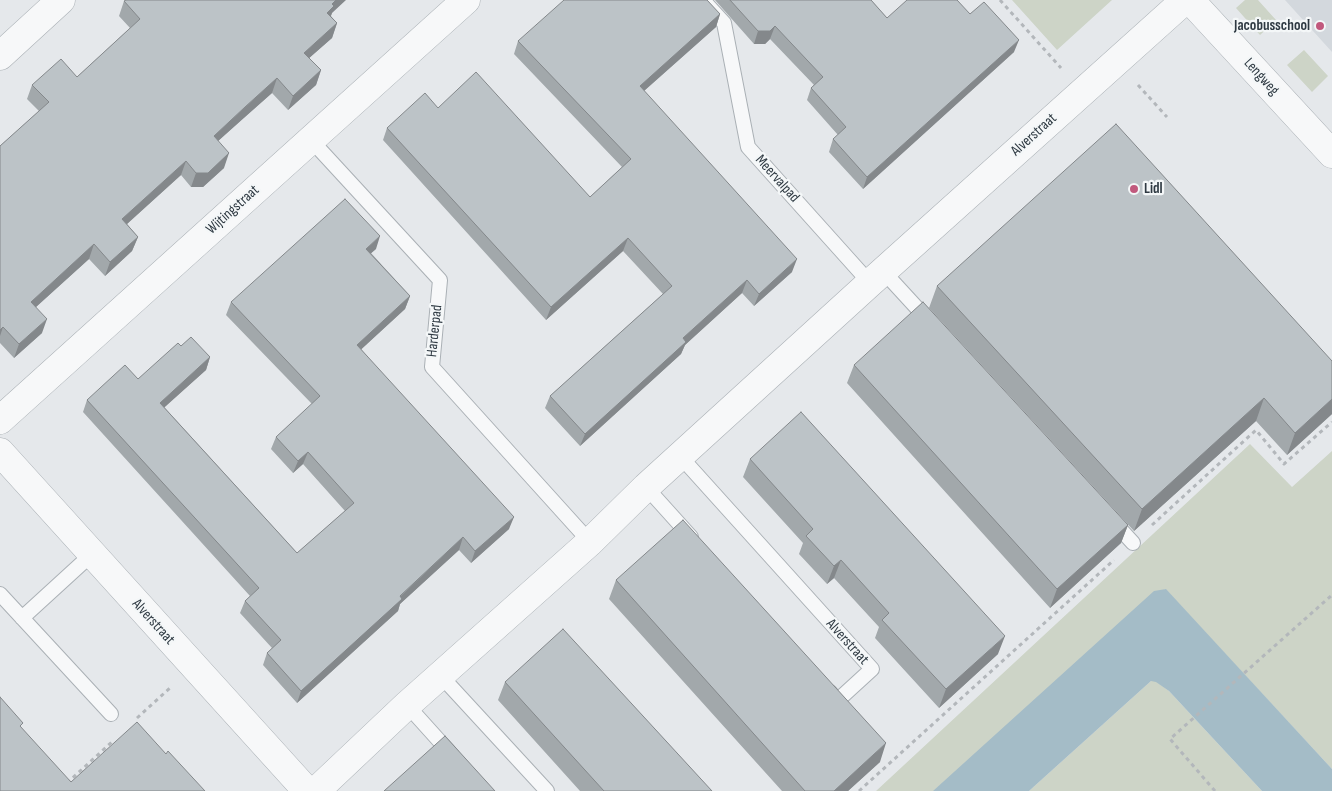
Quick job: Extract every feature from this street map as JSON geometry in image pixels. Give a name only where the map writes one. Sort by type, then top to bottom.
[{"type":"street","points":[[0,56],[61,0]]},
{"type":"street","name":"Wijtingstraat","points":[[0,420],[466,0]]},
{"type":"street","name":"Alverstraat","points":[[316,791],[407,705],[590,542],[646,487],[876,277],[1184,0]]},
{"type":"street","name":"Lengweg","points":[[1190,0],[1332,154]]},
{"type":"street","name":"Alverstraat","points":[[0,452],[307,791]]},
{"type":"lane","name":"Meervalpad","points":[[702,0],[724,23],[748,147],[876,277]]},
{"type":"lane","name":"Harderpad","points":[[311,140],[440,280],[432,367],[590,542]]},
{"type":"lane","points":[[876,277],[935,328]]},
{"type":"lane","name":"Alverstraat","points":[[680,456],[872,669],[838,701],[818,678]]},
{"type":"lane","points":[[646,487],[699,546]]},
{"type":"lane","points":[[1100,507],[1133,543]]},
{"type":"lane","points":[[22,618],[92,554]]},
{"type":"lane","points":[[0,594],[110,714]]},
{"type":"lane","points":[[441,676],[548,791]]},
{"type":"lane","points":[[407,705],[458,762]]},
{"type":"path","points":[[1000,0],[1064,70]]},
{"type":"path","points":[[859,791],[1256,430],[1284,464],[1332,422]]},
{"type":"path","points":[[1215,791],[1170,739],[1332,595]]},
{"type":"shaded area","points":[[1012,0],[1112,0],[1057,50]]},
{"type":"shaded area","points":[[1245,0],[1258,0],[1276,20],[1260,35],[1236,8]]},
{"type":"shaded area","name":"Jacobusschool","points":[[1285,0],[1332,0],[1332,52]]},
{"type":"shaded area","points":[[1304,50],[1328,76],[1312,92],[1287,65]]},
{"type":"shaded area","points":[[1250,444],[1292,487],[1332,451],[1332,769],[1165,589],[934,791],[876,791]]},
{"type":"shaded area","points":[[1151,681],[1156,681],[1169,691],[1262,791],[1029,791]]},
{"type":"water","points":[[1166,589],[1332,769],[1332,791],[1262,791],[1169,691],[1156,682],[1151,681],[1029,791],[933,791],[1154,591]]},
{"type":"building","points":[[336,0],[332,4],[334,6],[327,13],[337,23],[304,53],[321,70],[293,96],[277,78],[245,107],[214,136],[229,153],[208,173],[196,173],[186,161],[122,219],[138,237],[110,262],[94,244],[31,302],[47,319],[19,344],[3,327],[0,330],[0,146],[49,102],[32,85],[61,59],[77,77],[140,19],[124,1]]},
{"type":"building","points":[[564,0],[707,0],[720,14],[640,86],[797,259],[759,294],[747,280],[683,338],[686,342],[585,434],[550,396],[672,286],[628,238],[551,307],[387,128],[425,93],[438,108],[476,72],[590,197],[631,159],[518,41]]},
{"type":"building","points":[[730,0],[871,0],[887,18],[907,0],[957,0],[970,14],[984,2],[1019,40],[867,177],[833,139],[846,127],[811,88],[823,77],[775,26],[770,31],[758,31]]},
{"type":"building","points":[[1116,124],[1332,361],[1332,399],[1295,433],[1264,398],[1142,509],[937,286]]},
{"type":"building","points":[[345,199],[380,236],[366,249],[410,296],[357,345],[514,517],[475,551],[463,537],[400,596],[402,599],[301,691],[267,653],[281,640],[245,601],[259,588],[87,400],[125,365],[138,379],[178,343],[181,346],[191,337],[210,357],[160,403],[297,553],[354,503],[308,452],[298,461],[276,437],[320,396],[231,302]]},
{"type":"building","points":[[923,302],[1128,525],[1057,589],[854,365]]},
{"type":"building","points":[[801,412],[1005,636],[946,689],[882,620],[889,613],[841,560],[834,566],[806,536],[813,529],[750,459]]},
{"type":"building","points":[[683,520],[886,743],[834,791],[805,791],[616,580]]},
{"type":"building","points":[[563,629],[712,791],[604,791],[505,682]]},
{"type":"building","points":[[0,697],[23,723],[20,726],[71,782],[137,722],[166,754],[168,751],[205,791],[0,791]]},
{"type":"building","points":[[445,736],[495,791],[384,791]]},
{"type":"place","name":"Jacobusschool","points":[[1320,26]]},
{"type":"place","name":"Lidl","points":[[1134,189]]}]
